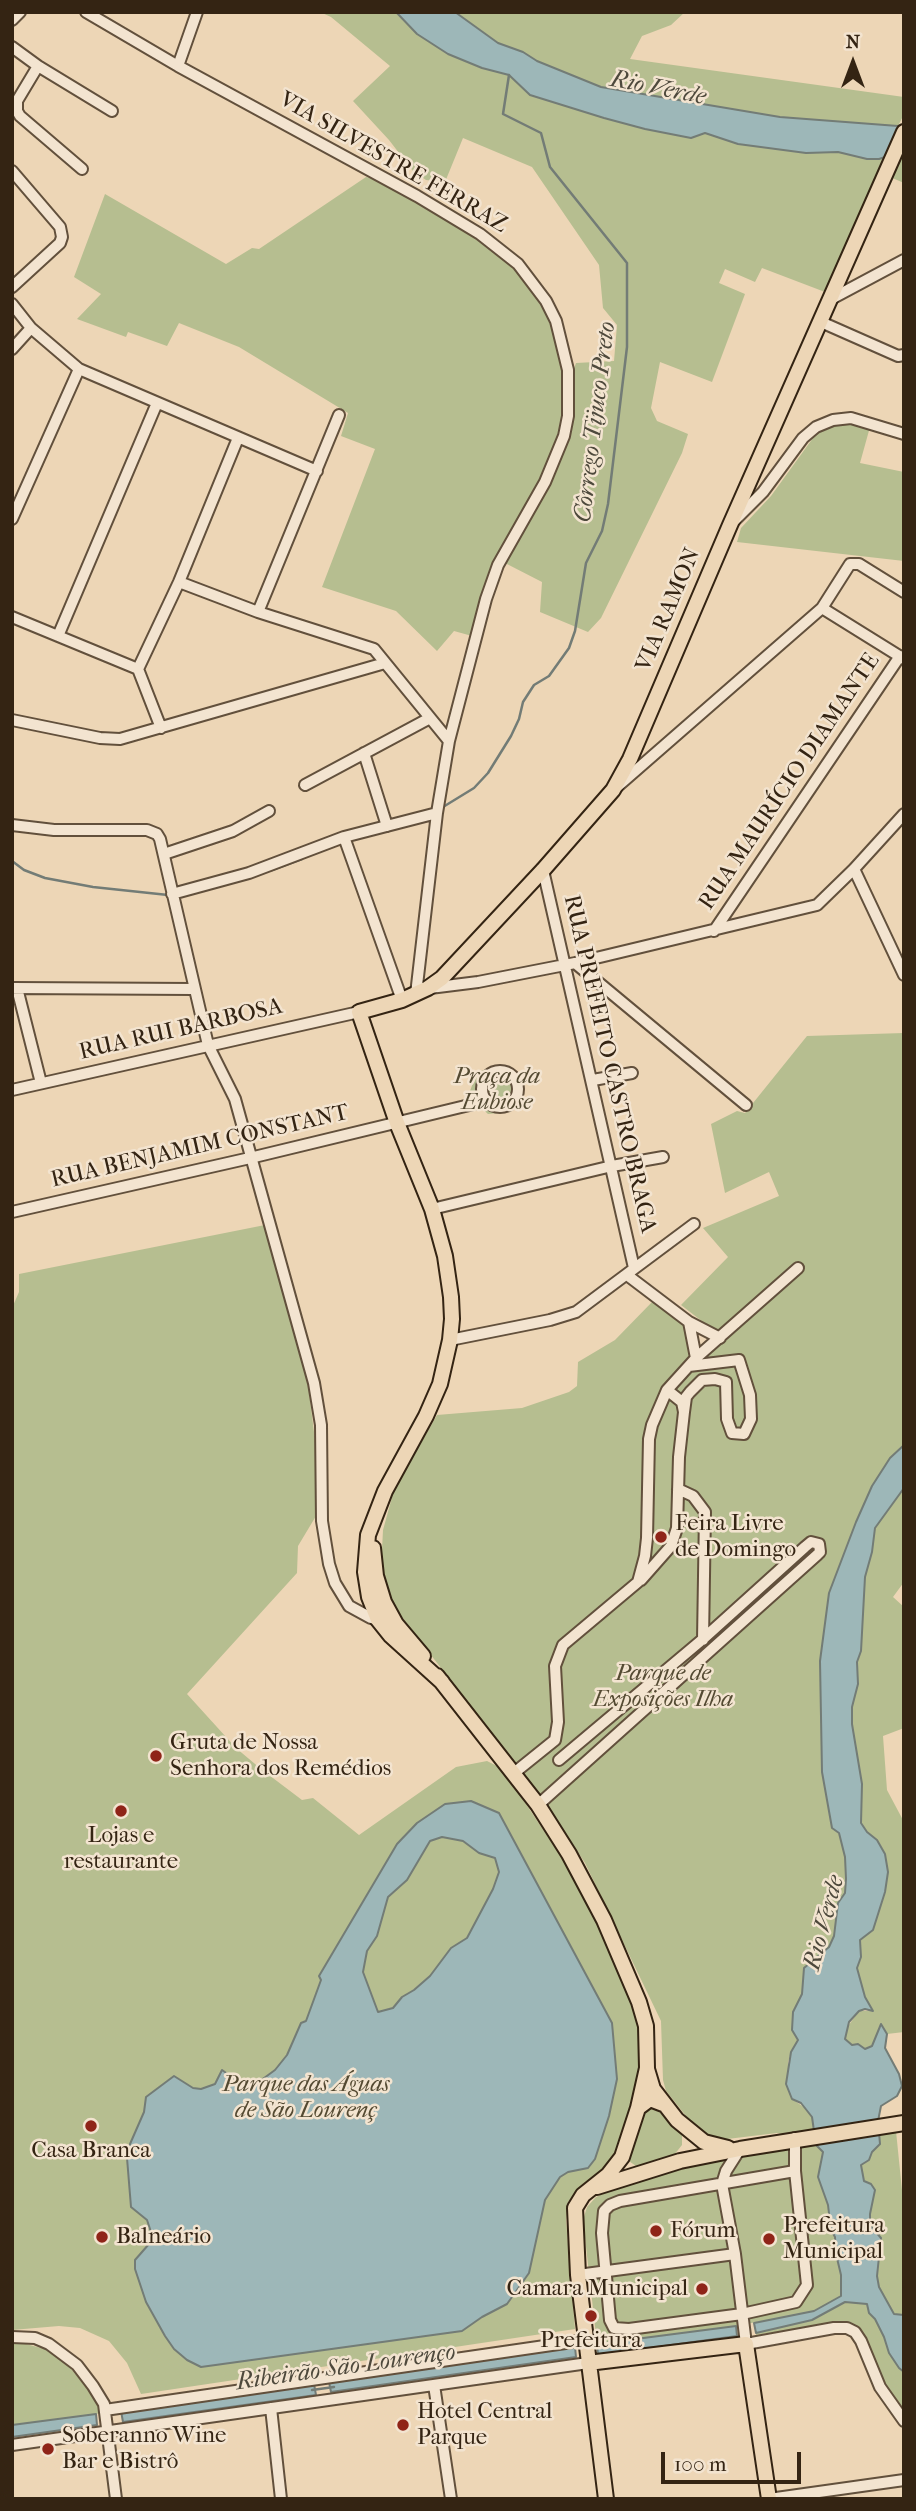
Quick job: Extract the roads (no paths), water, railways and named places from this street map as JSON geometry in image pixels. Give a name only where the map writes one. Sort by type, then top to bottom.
[{"type":"main road","name":"VIA RAMON","points":[[359,1012],[415,994],[460,960],[613,790],[630,759],[904,132]]},
{"type":"main road","points":[[359,1012],[397,1123],[432,1209],[449,1276],[452,1308],[450,1340],[443,1375],[434,1399],[385,1491],[368,1535],[365,1560],[369,1597],[378,1620],[390,1635],[442,1682]]},
{"type":"main road","points":[[379,1508],[373,1545],[376,1576],[384,1602],[396,1624],[538,1805],[592,1896],[639,2002],[646,2026],[647,2068],[622,2158],[583,2195],[575,2208],[578,2275],[606,2499]]},
{"type":"main road","points":[[647,2068],[653,2089],[663,2104],[689,2131],[711,2146],[740,2148]]},
{"type":"main road","points":[[638,2108],[650,2099],[663,2104]]},
{"type":"main road","points":[[592,2189],[680,2161],[740,2148],[904,2123]]},
{"type":"main road","points":[[680,2161],[689,2149],[689,2131]]},
{"type":"main road","points":[[622,2158],[639,2173]]},
{"type":"main road","points":[[588,2363],[746,2344],[769,2499]]},
{"type":"street","points":[[12,20],[20,12]]},
{"type":"street","name":"VIA SILVESTRE FERRAZ","points":[[86,12],[481,234],[518,264],[546,301],[556,321],[568,370],[568,416],[564,436],[545,482],[498,565],[486,600],[449,741],[437,813],[415,994]]},
{"type":"street","points":[[178,66],[197,12]]},
{"type":"street","points":[[12,47],[112,111]]},
{"type":"street","points":[[38,66],[17,101],[17,111],[82,169]]},
{"type":"street","points":[[12,171],[60,227],[60,243],[12,288]]},
{"type":"street","points":[[12,191],[21,183]]},
{"type":"street","points":[[831,299],[904,260]]},
{"type":"street","points":[[12,304],[31,328],[79,369],[317,471]]},
{"type":"street","points":[[821,322],[902,357]]},
{"type":"street","points":[[12,349],[31,328]]},
{"type":"street","points":[[12,519],[79,369]]},
{"type":"street","points":[[58,636],[157,403]]},
{"type":"street","points":[[258,611],[339,415]]},
{"type":"street","points":[[730,525],[763,492],[803,438],[816,427],[833,420],[851,418],[904,434]]},
{"type":"street","points":[[161,728],[138,669],[239,438]]},
{"type":"street","points":[[613,790],[822,608],[846,567],[859,564],[904,592]]},
{"type":"street","points":[[178,582],[368,646],[449,741]]},
{"type":"street","points":[[822,608],[902,658]]},
{"type":"street","points":[[12,617],[138,669]]},
{"type":"street","name":"RUA MAURÍCIO DIAMANTE","points":[[715,931],[902,658]]},
{"type":"street","points":[[12,720],[111,740],[385,663]]},
{"type":"street","points":[[305,785],[430,718]]},
{"type":"street","points":[[364,753],[387,826]]},
{"type":"street","points":[[164,854],[233,831],[269,811]]},
{"type":"street","points":[[172,894],[249,873],[344,837],[437,813]]},
{"type":"street","points":[[344,837],[415,994],[570,964],[811,908],[823,901],[904,814]]},
{"type":"street","points":[[12,825],[54,830],[147,830],[157,834],[160,839],[208,1045],[235,1099],[318,1405],[322,1446],[322,1521],[329,1564],[335,1583],[349,1606],[378,1620],[396,1624]]},
{"type":"street","points":[[854,869],[904,975]]},
{"type":"street","name":"RUA PREFEITO CASTRO BRAGA","points":[[543,870],[570,964],[612,1166],[630,1271]]},
{"type":"street","points":[[570,964],[746,1104]]},
{"type":"street","points":[[41,1083],[18,1019],[15,988],[194,989]]},
{"type":"street","name":"RUA RUI BARBOSA","points":[[12,1090],[359,1012]]},
{"type":"street","points":[[593,1080],[632,1073]]},
{"type":"street","name":"RUA BENJAMIM CONSTANT","points":[[12,1212],[486,1101]]},
{"type":"street","points":[[432,1209],[612,1166],[663,1157]]},
{"type":"street","points":[[450,1340],[566,1316],[589,1303],[694,1224]]},
{"type":"street","points":[[638,1582],[647,1538],[649,1438],[667,1390],[692,1362],[798,1268]]},
{"type":"street","points":[[630,1271],[689,1322],[720,1338]]},
{"type":"street","points":[[689,1322],[692,1362]]},
{"type":"street","points":[[514,1773],[555,1740],[558,1722],[555,1666],[563,1645],[638,1582],[671,1546],[677,1528],[684,1412],[690,1392],[702,1380],[726,1382],[727,1419],[732,1433],[744,1434],[751,1419],[750,1395],[739,1360],[692,1362]]},
{"type":"street","points":[[667,1390],[682,1402],[684,1412]]},
{"type":"street","points":[[678,1489],[693,1496],[705,1512],[705,1654]]},
{"type":"street","points":[[538,1805],[817,1555],[820,1552],[819,1545],[811,1542],[703,1639],[559,1760]]},
{"type":"street","points":[[795,2171],[620,2201],[610,2205],[604,2211],[602,2226],[610,2320],[614,2328],[629,2329],[742,2314],[796,2302],[807,2285],[795,2171],[798,2138]]},
{"type":"street","points":[[740,2148],[726,2171],[722,2185],[735,2254],[746,2344],[834,2328],[855,2332],[861,2340],[880,2387],[904,2421]]},
{"type":"street","points":[[578,2275],[735,2254]]},
{"type":"street","points":[[14,2337],[36,2338],[64,2354],[93,2385],[105,2410],[116,2499]]},
{"type":"street","points":[[105,2410],[586,2340]]},
{"type":"street","points":[[12,2445],[588,2363]]},
{"type":"street","points":[[322,2379],[326,2401]]},
{"type":"street","points":[[433,2385],[451,2499]]},
{"type":"street","points":[[271,2408],[281,2499]]},
{"type":"street","points":[[769,2499],[904,2480]]},
{"type":"water","points":[[396,12],[455,12],[498,43],[601,87],[780,117],[898,126],[904,124],[904,151],[879,159],[838,152],[806,153],[738,144],[705,133],[691,138],[604,118],[530,95],[509,75],[482,68],[448,54],[417,34]]},
{"type":"water","points":[[904,1445],[904,1488],[875,1528],[865,1577],[861,1651],[857,1662],[858,1684],[852,1707],[852,1724],[862,1784],[861,1823],[877,1840],[885,1854],[888,1872],[885,1892],[873,1930],[860,1940],[861,1957],[857,1968],[865,1997],[873,2011],[859,2011],[849,2022],[845,2039],[852,2045],[858,2044],[865,2049],[872,2046],[881,2024],[887,2034],[885,2048],[899,2074],[902,2086],[897,2096],[881,2106],[878,2121],[880,2144],[869,2160],[861,2165],[864,2181],[871,2184],[875,2190],[870,2225],[881,2238],[877,2276],[879,2287],[894,2314],[904,2315],[904,2372],[889,2353],[867,2304],[845,2302],[812,2320],[756,2333],[754,2323],[814,2311],[841,2296],[841,2275],[835,2237],[818,2177],[823,2152],[816,2145],[812,2117],[801,2103],[792,2099],[786,2084],[791,2052],[798,2040],[792,2030],[793,2012],[802,1994],[804,1968],[829,1947],[834,1936],[838,1903],[845,1893],[845,1857],[839,1833],[832,1828],[822,1772],[820,1661],[829,1593],[872,1486],[890,1458]]},
{"type":"water","points":[[471,1801],[499,1813],[612,2023],[617,2079],[595,2159],[588,2168],[568,2172],[560,2177],[545,2200],[529,2273],[507,2304],[462,2331],[201,2367],[174,2349],[165,2336],[146,2302],[135,2269],[135,2260],[149,2244],[151,2232],[147,2220],[131,2207],[127,2158],[144,2112],[146,2097],[174,2076],[193,2088],[201,2089],[215,2084],[222,2070],[236,2080],[249,2084],[260,2081],[275,2070],[287,2055],[301,2023],[306,2021],[321,1980],[319,1976],[397,1844],[417,1823],[445,1804]],"holes":[[[442,1837],[463,1841],[479,1853],[495,1858],[499,1872],[493,1889],[467,1938],[451,1948],[430,1976],[402,1997],[393,2008],[378,2012],[363,1972],[367,1951],[377,1936],[388,1897],[407,1880],[430,1841]]]},
{"type":"water","points":[[736,2326],[737,2336],[598,2355],[597,2344]]},
{"type":"water","points":[[575,2347],[576,2357],[331,2392],[329,2382]]},
{"type":"water","points":[[314,2384],[316,2395],[123,2422],[121,2411]]},
{"type":"water","points":[[96,2414],[97,2425],[12,2437],[12,2425]]},
{"type":"waterway","name":"Côrrego Tijuco Preto","points":[[443,807],[474,788],[488,773],[511,736],[523,702],[534,685],[549,676],[569,648],[575,631],[586,563],[602,531],[608,504],[627,347],[627,263],[550,167],[541,133],[503,114],[509,75]]},
{"type":"waterway","points":[[272,870],[302,859]]},
{"type":"waterway","points":[[12,861],[24,870],[45,878],[93,887],[168,895]]},
{"type":"waterway","name":"Ribeirão São Lourenço","points":[[312,2390],[334,2387]]},
{"type":"place","name":"Feira Livre de Domingo","points":[[661,1537]]},
{"type":"place","name":"Gruta de Nossa Senhora dos Remédios","points":[[156,1756]]},
{"type":"place","name":"Lojas e restaurante","points":[[121,1811]]},
{"type":"place","name":"Casa Branca","points":[[91,2126]]},
{"type":"place","name":"Fórum","points":[[656,2231]]},
{"type":"place","name":"Balneário","points":[[102,2237]]},
{"type":"place","name":"Prefeitura Municipal","points":[[769,2239]]},
{"type":"place","name":"Camara Municipal","points":[[702,2289]]},
{"type":"place","name":"Prefeitura","points":[[591,2316]]},
{"type":"place","name":"Hotel Central Parque","points":[[403,2425]]},
{"type":"place","name":"Soberanno Wine Bar e Bistrô","points":[[48,2449]]},
{"type":"water label","name":"Rio Verde","points":[[658,89]]},
{"type":"water label","name":"Rio Verde","points":[[825,1923]]},
{"type":"park label","name":"Praça da Eubiose","points":[[497,1090]]},
{"type":"park label","name":"Parque de Exposições Ilha","points":[[663,1687]]},
{"type":"park label","name":"Parque das Águas de São Lourenç","points":[[306,2098]]}]
